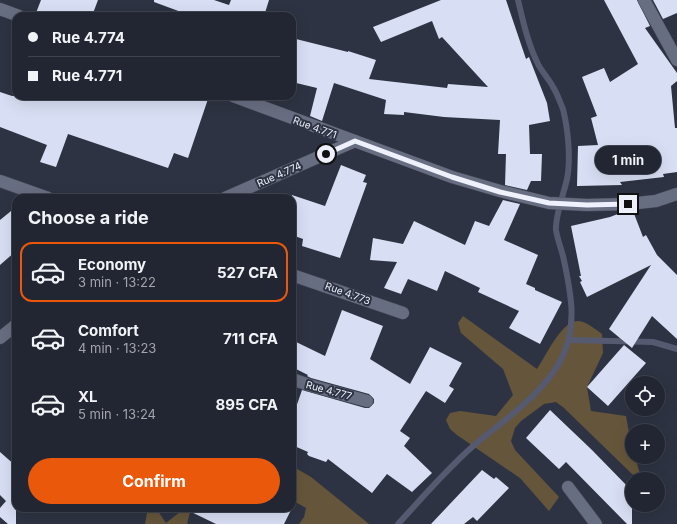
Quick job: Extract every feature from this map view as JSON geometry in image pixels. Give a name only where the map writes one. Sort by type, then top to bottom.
[{"type":"street","points":[[644,0],[677,60]]},
{"type":"street","points":[[0,9],[12,13]]},
{"type":"street","name":"Rue 4.771","points":[[245,100],[452,177],[500,192],[549,203],[587,205],[628,204],[656,201],[677,194]]},
{"type":"street","name":"Rue 4.774","points":[[234,194],[355,141]]},
{"type":"street","points":[[0,181],[37,194]]},
{"type":"street","name":"Rue 4.773","points":[[296,276],[403,313]]},
{"type":"street","points":[[0,338],[12,328]]},
{"type":"street","name":"Rue 4.777","points":[[296,380],[367,401]]},
{"type":"street","points":[[568,487],[596,524]]},
{"type":"shaded area","points":[[463,316],[537,369],[559,334],[571,323],[577,321],[584,322],[602,334],[603,353],[587,387],[591,411],[626,416],[627,424],[625,424],[625,464],[637,464],[640,472],[630,472],[556,402],[544,404],[521,421],[515,428],[511,441],[515,450],[559,497],[549,511],[520,478],[450,429],[446,420],[450,413],[460,411],[496,416],[513,395],[503,369],[461,333],[458,323]]},
{"type":"shaded area","points":[[296,468],[311,477],[369,524],[299,524],[304,517],[306,508],[296,502]]},
{"type":"shaded area","points":[[147,512],[159,512],[166,523],[180,512],[190,512],[187,524],[145,524]]},
{"type":"building","points":[[41,0],[98,0],[94,12],[36,12]]},
{"type":"building","points":[[154,0],[214,0],[229,5],[231,0],[269,0],[265,12],[181,12],[154,2]]},
{"type":"building","points":[[441,0],[506,0],[526,59],[529,57],[547,103],[550,121],[529,125],[530,154],[542,154],[541,181],[531,181],[527,190],[505,185],[506,154],[498,154],[500,120],[444,117],[404,112],[404,115],[384,114],[386,100],[334,83],[322,121],[310,116],[317,88],[296,83],[296,39],[348,51],[376,60],[369,79],[447,88],[448,84],[488,87],[442,37],[439,39],[432,21],[381,42],[373,27]]},
{"type":"building","points":[[604,0],[637,0],[650,26],[645,28],[677,73],[677,81],[671,86],[675,128],[677,128],[677,172],[663,174],[664,177],[620,182],[622,185],[577,186],[578,146],[598,145],[591,118],[597,116],[582,77],[604,68],[610,82],[638,64]]},
{"type":"building","points":[[653,0],[677,0],[677,13],[663,19]]},
{"type":"building","points":[[0,92],[12,96],[12,100],[208,100],[188,158],[174,153],[168,168],[68,134],[56,167],[40,162],[47,145],[0,127]]},
{"type":"building","points":[[341,165],[366,175],[363,182],[367,183],[340,258],[302,246],[303,239],[296,236],[296,196],[325,206]]},
{"type":"building","points":[[503,200],[520,204],[504,240],[538,255],[526,284],[535,288],[535,290],[562,302],[540,344],[509,328],[519,311],[478,292],[480,288],[445,271],[437,291],[408,279],[401,294],[384,288],[397,262],[370,260],[373,238],[403,244],[414,221],[465,245],[475,221],[489,226]]},
{"type":"building","points":[[12,210],[12,254],[0,265],[0,220]]},
{"type":"building","points":[[633,211],[643,237],[646,235],[657,255],[677,275],[677,339],[652,316],[632,348],[609,329],[651,265],[587,297],[580,282],[582,281],[579,276],[581,276],[571,226],[610,217],[623,212]]},
{"type":"building","points":[[342,310],[383,326],[370,359],[410,384],[430,347],[462,363],[449,386],[454,389],[445,403],[426,391],[400,431],[410,438],[404,446],[432,473],[412,492],[387,474],[372,493],[328,459],[326,462],[309,456],[307,454],[308,452],[296,447],[296,407],[302,390],[365,408],[369,408],[374,403],[374,399],[369,394],[311,378],[296,369],[296,342],[325,356]]},
{"type":"building","points":[[624,345],[646,363],[635,376],[625,376],[625,387],[608,406],[587,387]]},
{"type":"building","points":[[550,410],[625,484],[625,512],[632,512],[632,524],[627,524],[566,462],[559,469],[526,438]]},
{"type":"building","points":[[0,452],[12,462],[12,512],[16,512],[16,524],[8,524],[0,517],[0,508],[6,501],[0,495]]},
{"type":"building","points":[[482,470],[494,479],[496,477],[509,488],[477,521],[473,517],[464,524],[431,524]]},
{"type":"building","points":[[191,512],[290,512],[284,524],[216,524]]},
{"type":"waterway","points":[[398,524],[462,456],[531,398],[551,376],[559,363],[569,337],[572,310],[571,297],[556,230],[558,211],[566,185],[568,171],[569,153],[566,126],[563,109],[557,95],[531,49],[518,0]]},
{"type":"waterway","points":[[569,340],[653,342],[677,349]]},
{"type":"route","points":[[326,154],[355,141],[452,177],[500,192],[549,203],[587,205],[628,204]]}]
